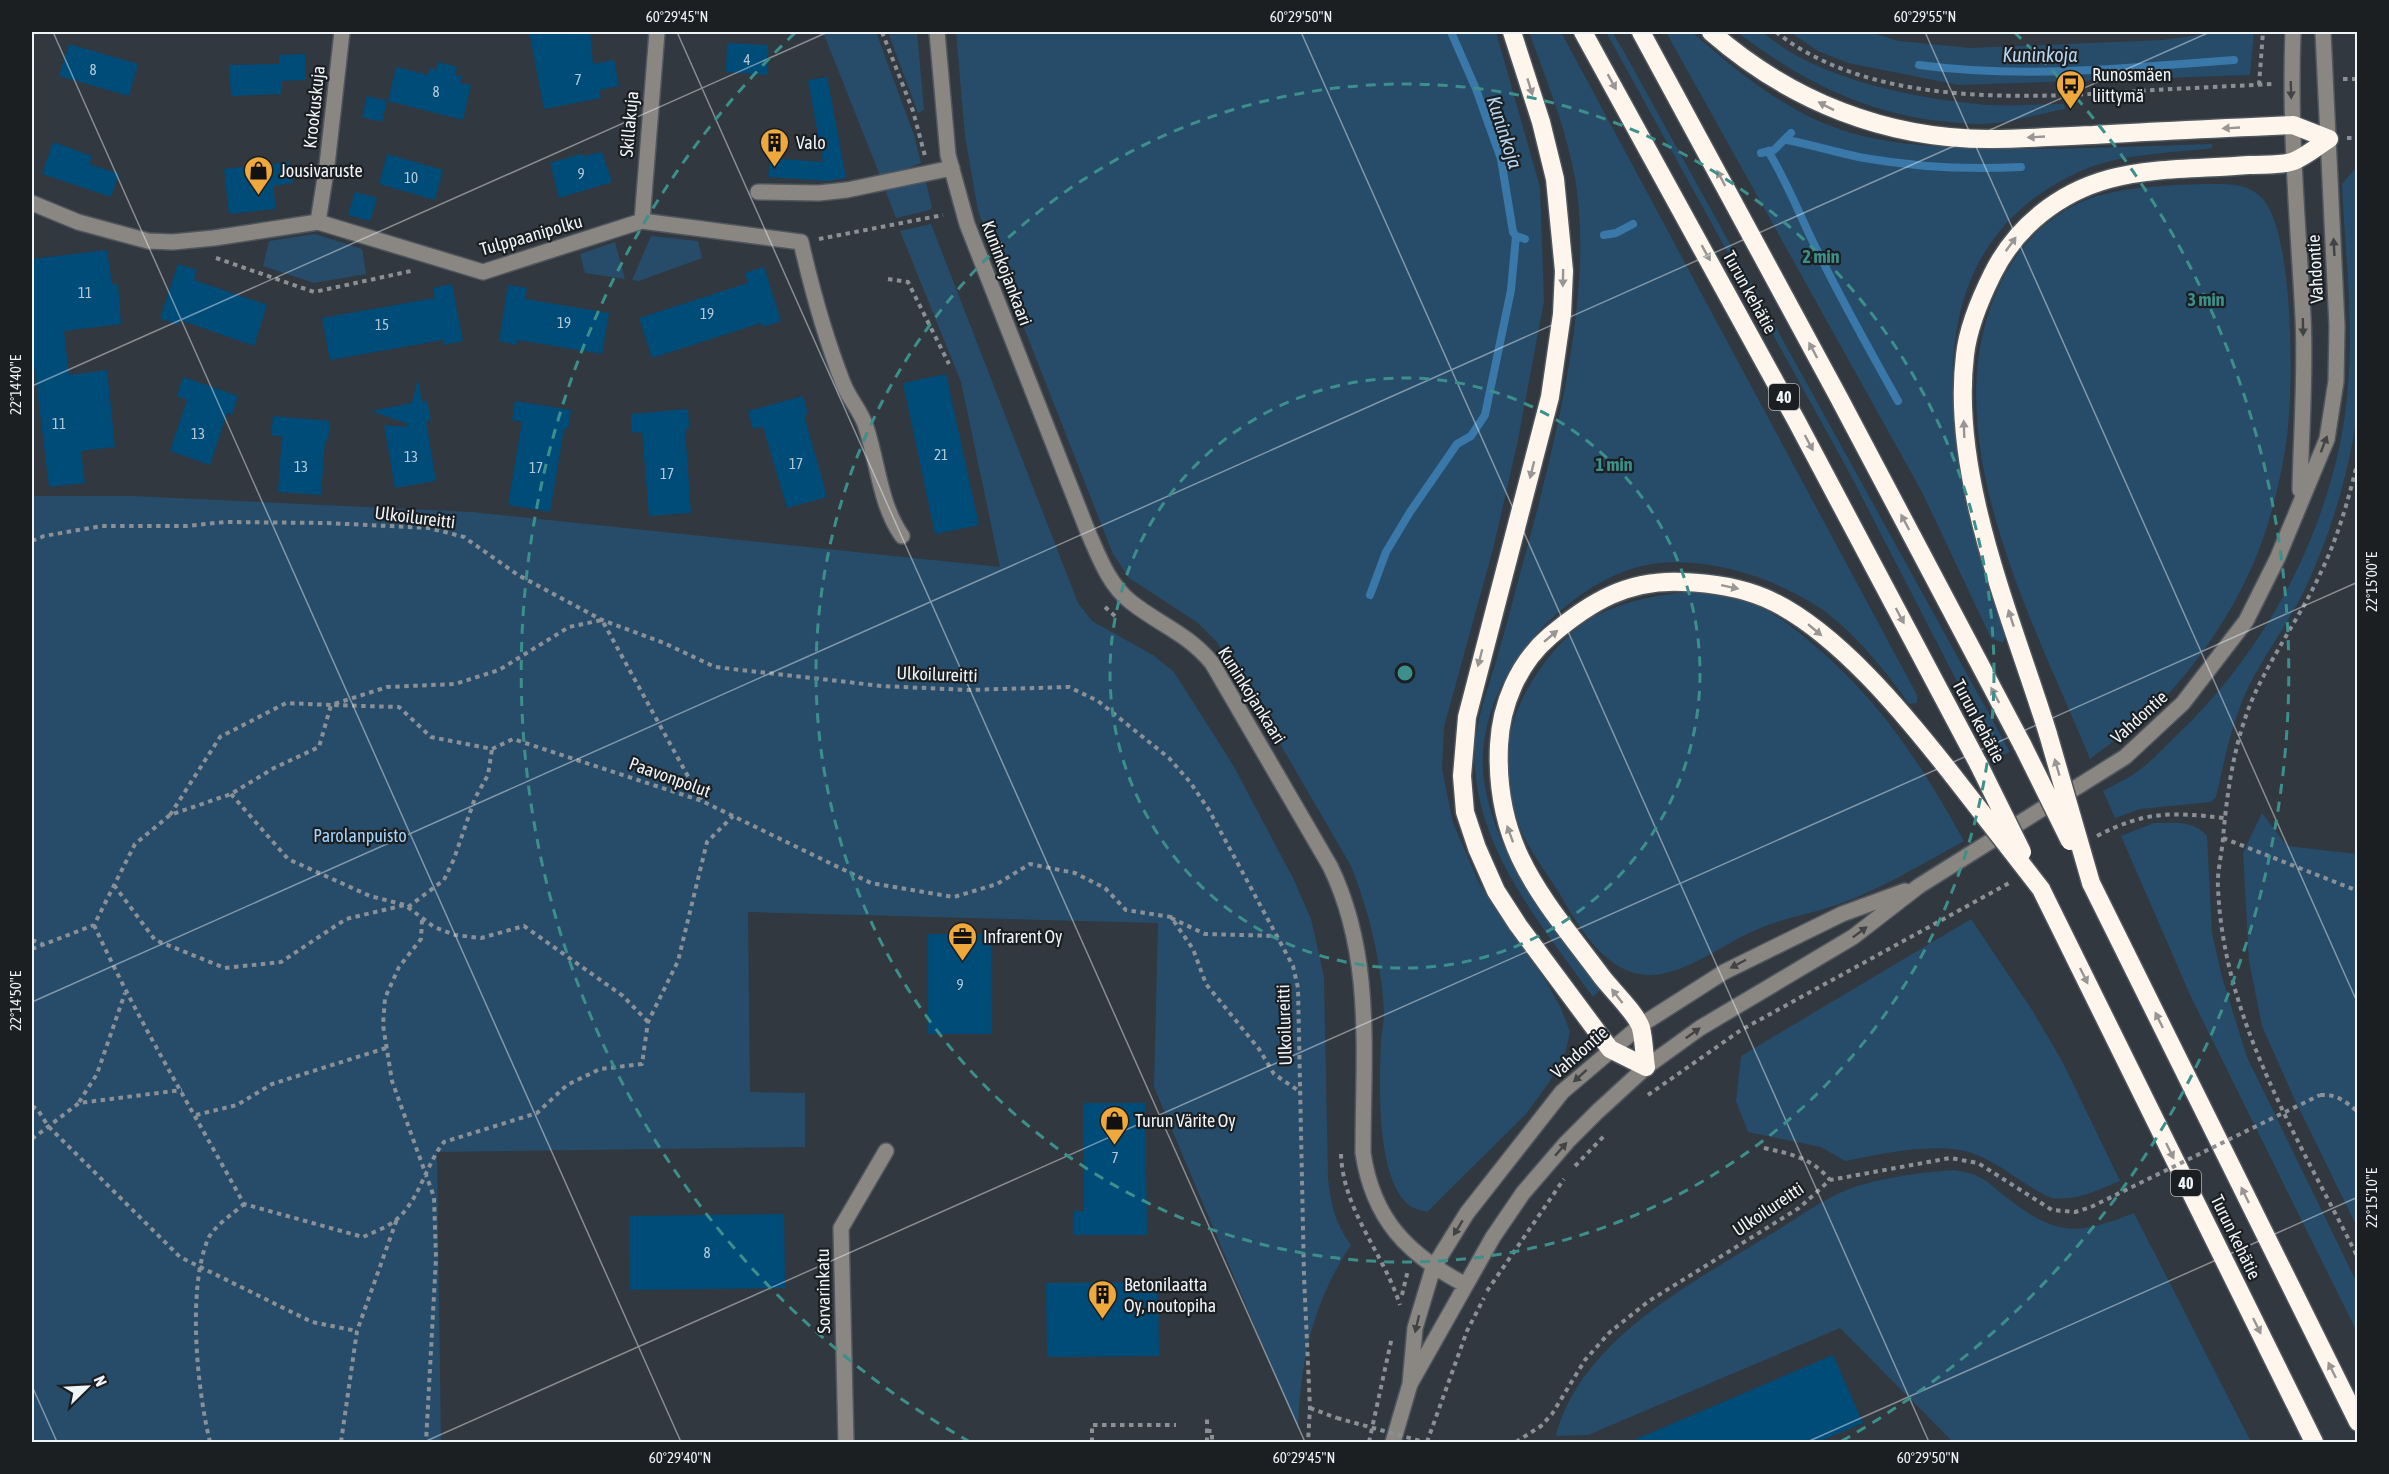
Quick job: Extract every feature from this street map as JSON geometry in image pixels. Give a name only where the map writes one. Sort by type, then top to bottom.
[{"type":"highway","points":[[1512,32],[1541,122],[1555,179],[1564,271],[1562,314],[1547,408],[1467,717],[1462,776],[1465,812],[1477,848],[1496,891],[1610,1049],[1646,1067]]},
{"type":"highway","name":"Turun kehätie","points":[[1583,32],[1796,420],[1979,765],[2314,1443]]},
{"type":"highway","name":"Turun kehätie","points":[[1641,32],[1839,396],[2023,746],[2358,1422]]},
{"type":"highway","points":[[1711,32],[1754,66],[1834,110],[1881,126],[1915,134],[1992,139],[2293,125],[2329,139]]},
{"type":"highway","points":[[2091,883],[2048,734],[1996,573],[1977,501],[1965,442],[1965,354],[1973,319],[2000,260],[2020,231],[2049,207],[2088,186],[2130,174],[2294,161],[2329,139]]},
{"type":"highway","points":[[1646,1067],[1641,1025],[1530,877],[1510,837],[1497,779],[1500,725],[1507,699],[1522,669],[1543,642],[1565,623],[1592,602],[1614,592],[1673,581],[1728,587],[1766,598],[1809,624],[1843,653],[1920,734],[2041,889]]},
{"type":"street","name":"Krookuskuja","points":[[318,222],[342,32]]},
{"type":"street","name":"Skillakuja","points":[[642,221],[657,32]]},
{"type":"street","name":"Kuninkojankaari","points":[[937,32],[945,123],[952,168],[967,224],[1106,571],[1131,602],[1189,639],[1212,663],[1330,866],[1344,895],[1354,926],[1362,982],[1366,1174],[1382,1211],[1412,1252],[1433,1268],[1464,1284]]},
{"type":"street","name":"Vahdontie","points":[[2293,32],[2294,161],[2303,319],[2300,498]]},
{"type":"street","name":"Vahdontie","points":[[1410,1384],[1436,1341],[1464,1284],[1523,1193],[1567,1142],[1646,1067],[1728,1010],[1853,937],[1919,886],[2116,763],[2145,741],[2183,703],[2246,621],[2278,557],[2300,498],[2326,439],[2336,381],[2337,326],[2323,32]]},
{"type":"street","points":[[758,192],[819,194],[952,168]]},
{"type":"street","name":"Tulppaanipolku","points":[[32,203],[96,227],[157,241],[214,238],[318,222],[483,272],[642,221],[801,242]]},
{"type":"street","points":[[801,242],[814,297],[844,386],[860,410],[885,499],[902,536]]},
{"type":"street","name":"Vahdontie","points":[[1393,1443],[1410,1384],[1415,1329],[1433,1268],[1467,1213],[1543,1113],[1610,1049],[1641,1025],[1724,972],[1842,914],[1919,886]]},
{"type":"street","name":"Sorvarinkatu","points":[[846,1443],[841,1228],[886,1151]]},
{"type":"path","points":[[882,32],[913,111],[946,224]]},
{"type":"path","points":[[1776,32],[1832,64],[1907,86],[1944,93],[2070,95],[2259,85],[2263,32]]},
{"type":"path","points":[[2356,79],[2358,93]]},
{"type":"path","points":[[2070,95],[2071,109]]},
{"type":"path","points":[[801,242],[943,214]]},
{"type":"path","points":[[212,257],[314,291],[415,270]]},
{"type":"path","points":[[888,279],[908,282],[949,364]]},
{"type":"path","points":[[2358,460],[2341,520],[2322,571],[2252,700],[2238,745],[2224,818],[2217,885],[2222,936],[2243,1020],[2278,1097],[2358,1258]]},
{"type":"path","name":"Ulkoilureitti","points":[[32,541],[44,536],[102,526],[187,526],[225,522],[327,523],[429,528],[464,537],[518,575],[602,620],[664,643],[715,667],[892,686],[968,690],[1069,687],[1098,701],[1169,758],[1190,782],[1209,810],[1293,966],[1298,988],[1310,1408],[1308,1443]]},
{"type":"path","points":[[1104,605],[1110,614],[1119,619]]},
{"type":"path","points":[[32,949],[94,925],[135,844],[170,815],[231,794],[274,768],[319,747],[331,705],[387,687],[455,684],[499,670],[569,627],[602,620],[702,801]]},
{"type":"path","name":"Paavonpolut","points":[[170,815],[220,737],[286,703],[399,707],[431,737],[492,749],[513,739],[702,801],[871,883],[954,897],[997,884],[1030,864],[1075,873],[1105,888],[1126,910],[1171,917],[1205,934],[1277,936]]},
{"type":"path","points":[[114,885],[155,940],[225,968],[281,962],[346,919],[407,906],[444,880],[454,859],[475,798],[488,775],[492,749]]},
{"type":"path","points":[[231,794],[288,859],[370,896],[407,906],[422,920],[455,935],[481,938],[524,926],[623,996],[648,1022]]},
{"type":"path","points":[[2093,839],[2123,823],[2144,817],[2177,813],[2224,818]]},
{"type":"path","points":[[341,1443],[357,1331],[397,1219],[426,1174],[435,1153],[444,1142],[537,1113],[567,1085],[600,1069],[642,1064],[648,1022],[678,961],[707,842],[733,816]]},
{"type":"path","points":[[2223,838],[2358,891]]},
{"type":"path","points":[[1643,1100],[1741,1030],[2012,882]]},
{"type":"path","points":[[1171,917],[1193,949],[1206,984],[1259,1049],[1275,1074],[1300,1092]]},
{"type":"path","points":[[422,920],[421,939],[399,967],[385,998],[383,1025],[392,1081],[434,1197],[436,1258],[426,1443]]},
{"type":"path","points":[[94,925],[125,993],[183,1090],[244,1204],[363,1238],[397,1219]]},
{"type":"path","points":[[32,940],[43,944]]},
{"type":"path","points":[[32,1139],[79,1103],[97,1074],[125,993]]},
{"type":"path","points":[[196,1115],[237,1105],[272,1084],[386,1048]]},
{"type":"path","points":[[79,1103],[183,1090]]},
{"type":"path","points":[[1764,1148],[1803,1157],[1820,1167],[1830,1180],[1950,1158],[1978,1163],[2052,1210],[2075,1212],[2091,1207],[2320,1095],[2332,1094],[2343,1098],[2358,1112]]},
{"type":"path","points":[[32,1106],[38,1110],[48,1126],[180,1257],[312,1322],[357,1331]]},
{"type":"path","points":[[1310,1408],[1336,1418],[1425,1443],[1467,1331],[1487,1292],[1567,1175],[1614,1126]]},
{"type":"path","points":[[1341,1145],[1344,1183],[1351,1204],[1360,1226],[1378,1252],[1400,1305]]},
{"type":"path","name":"Ulkoilureitti","points":[[1516,1443],[1541,1426],[1552,1414],[1585,1360],[1610,1332],[1649,1301],[1799,1208],[1830,1180]]},
{"type":"path","points":[[210,1443],[200,1378],[196,1288],[209,1237],[244,1204]]},
{"type":"path","points":[[1397,1316],[1412,1252]]},
{"type":"path","points":[[1369,1443],[1395,1328]]},
{"type":"path","points":[[1207,1418],[1207,1443]]},
{"type":"path","points":[[1092,1443],[1092,1425],[1176,1425]]},
{"type":"path","points":[[1207,1431],[1212,1431],[1212,1443]]},
{"type":"green space","points":[[823,32],[876,32],[914,135],[921,163],[881,178]]},
{"type":"green space","points":[[888,32],[917,32],[924,110],[918,113]]},
{"type":"green space","points":[[956,32],[1496,32],[1540,187],[1544,301],[1517,445],[1493,549],[1444,727],[1442,769],[1453,823],[1479,883],[1545,980],[1561,1008],[1570,1032],[1565,1054],[1550,1081],[1526,1114],[1427,1212],[1410,1206],[1399,1194],[1385,1154],[1380,1106],[1380,1061],[1384,1013],[1381,976],[1369,919],[1351,866],[1254,699],[1216,641],[1198,623],[1129,578],[1113,554],[978,211],[965,136]]},
{"type":"green space","points":[[1529,32],[1561,32],[1917,695],[1917,703],[1909,704],[1868,652],[1820,608],[1761,578],[1717,566],[1673,562],[1634,568],[1617,574],[1583,593],[1553,617],[1517,659],[1498,693],[1491,711],[1483,749],[1485,787],[1492,816],[1516,869],[1547,919],[1600,990],[1593,997],[1536,918],[1502,862],[1480,801],[1474,754],[1481,711],[1543,489],[1555,436],[1566,383],[1579,276],[1580,225],[1575,178],[1561,122]]},
{"type":"green space","points":[[1606,32],[1612,32],[1623,50],[2010,752],[1996,757],[1849,472]]},
{"type":"green space","points":[[1666,32],[1692,32],[1765,91],[1814,119],[1853,133],[1892,142],[2004,149],[2212,144],[2212,148],[2129,157],[2083,170],[2022,208],[1982,257],[1960,315],[1952,378],[1957,444],[1969,511],[2005,637],[2003,643],[1991,638],[1922,492]]},
{"type":"green space","points":[[1737,32],[1763,32],[1784,48],[1808,61],[1864,83],[1893,90],[1923,97],[1988,105],[2064,104],[2065,109],[1990,124],[1945,122],[1912,117],[1851,99],[1822,86],[1793,70]]},
{"type":"green space","points":[[1790,32],[1869,32],[1899,41],[1970,48],[2162,40],[2221,32],[2254,32],[2250,75],[1959,85],[1848,63],[1818,51]]},
{"type":"green space","points":[[2357,167],[2357,416],[2349,462],[2322,550],[2303,593],[2246,692],[2232,731],[2216,797],[2211,802],[2140,809],[2115,818],[2103,791],[2138,771],[2209,702],[2240,663],[2268,622],[2293,578],[2314,532],[2330,484],[2342,436],[2348,387],[2350,311],[2342,184]]},
{"type":"green space","points":[[926,182],[932,207],[930,210],[896,218],[884,187]]},
{"type":"green space","points":[[2205,184],[2242,186],[2255,192],[2272,214],[2280,240],[2289,307],[2291,376],[2290,405],[2282,467],[2269,521],[2258,551],[2239,594],[2213,637],[2182,678],[2147,715],[2090,759],[2015,580],[1994,516],[1980,450],[1976,386],[1985,324],[2010,266],[2018,254],[2039,231],[2063,212],[2091,198],[2117,191],[2155,186]]},
{"type":"green space","name":"Parolanpuisto","points":[[931,224],[1078,603],[1092,621],[1153,655],[1174,672],[1233,765],[1293,878],[1311,919],[1324,977],[1329,1188],[1337,1221],[1351,1245],[1327,1289],[1311,1333],[1302,1379],[1298,1429],[1154,1087],[1158,923],[748,912],[750,1092],[805,1093],[805,1147],[437,1152],[441,1442],[32,1442],[32,496],[131,496],[472,512],[1000,567],[961,382],[900,231]]},
{"type":"green space","points":[[315,234],[362,249],[366,274],[314,283],[263,266],[269,241]]},
{"type":"green space","points":[[651,236],[698,241],[702,258],[639,281],[632,280]]},
{"type":"green space","points":[[615,242],[625,279],[585,273],[580,254]]},
{"type":"green space","points":[[1687,592],[1728,596],[1753,604],[1784,621],[1821,651],[1884,717],[1917,763],[1964,841],[1864,894],[1830,907],[1765,926],[1680,969],[1653,975],[1637,974],[1609,960],[1586,936],[1521,830],[1514,808],[1510,781],[1511,731],[1523,698],[1533,681],[1556,648],[1570,634],[1599,614],[1631,602]]},
{"type":"green space","points":[[2262,813],[2287,846],[2357,854],[2357,1227],[2294,1098],[2262,1026],[2249,961],[2243,853]]},
{"type":"green space","points":[[2154,823],[2190,825],[2207,836],[2212,933],[2222,977],[2247,1057],[2357,1283],[2357,1332],[2191,997],[2121,836]]},
{"type":"green space","points":[[1971,919],[2032,1010],[2062,1061],[2120,1181],[2079,1196],[2052,1198],[1987,1159],[1962,1151],[1929,1148],[1845,1161],[1821,1147],[1748,1132],[1736,1101],[1741,1056]]},
{"type":"green space","points":[[1954,1170],[1982,1179],[2023,1210],[2053,1225],[2067,1228],[2097,1226],[2134,1213],[2251,1442],[1953,1442],[1840,1328],[1588,1435],[1556,1436],[1569,1402],[1588,1372],[1612,1345],[1670,1297],[1812,1208],[1842,1192],[1854,1187],[1912,1174]]},
{"type":"building","points":[[529,32],[590,32],[593,64],[614,60],[619,86],[599,90],[601,98],[544,109]]},
{"type":"building","points":[[727,43],[768,45],[767,75],[726,72]]},
{"type":"building","points":[[69,44],[138,64],[129,96],[59,76]]},
{"type":"building","points":[[305,54],[306,80],[281,81],[282,94],[231,96],[229,65],[279,64],[279,55]]},
{"type":"building","points":[[438,62],[457,67],[455,75],[462,76],[460,83],[471,85],[463,120],[388,101],[396,67],[428,75],[430,68],[436,70]]},
{"type":"building","points":[[827,77],[846,178],[827,181],[768,177],[770,158],[823,162],[808,80]]},
{"type":"building","points":[[367,96],[387,101],[382,122],[362,117]]},
{"type":"building","points":[[53,142],[92,156],[89,164],[119,174],[111,197],[42,174]]},
{"type":"building","points":[[602,152],[612,182],[559,198],[550,163],[580,154],[584,156]]},
{"type":"building","points":[[387,154],[443,170],[435,200],[379,184]]},
{"type":"building","points":[[290,162],[293,183],[273,186],[276,209],[229,214],[224,169]]},
{"type":"building","points":[[355,192],[377,198],[370,221],[348,215]]},
{"type":"building","points":[[107,250],[112,284],[118,284],[121,324],[64,331],[69,375],[107,370],[115,447],[81,451],[85,483],[49,487],[32,348],[32,259]]},
{"type":"building","points":[[178,264],[197,270],[194,280],[267,305],[254,346],[180,320],[178,325],[160,318]]},
{"type":"building","points":[[764,267],[781,321],[763,327],[761,323],[652,358],[639,318],[748,283],[745,273]]},
{"type":"building","points":[[452,284],[463,341],[443,345],[443,340],[330,360],[322,318],[435,298],[433,288]]},
{"type":"building","points":[[508,285],[527,288],[525,299],[609,313],[602,354],[518,340],[517,345],[499,341]]},
{"type":"building","points":[[946,374],[979,525],[935,534],[903,383]]},
{"type":"building","points":[[183,377],[238,396],[232,415],[227,413],[210,465],[170,451],[187,400],[177,396]]},
{"type":"building","points":[[418,379],[422,402],[427,401],[431,421],[426,421],[436,481],[395,488],[384,425],[407,427],[408,424],[371,411],[412,403]]},
{"type":"building","points":[[803,396],[808,414],[804,415],[827,497],[787,508],[763,427],[753,429],[748,411]]},
{"type":"building","points":[[515,401],[571,410],[568,429],[564,429],[550,512],[508,505],[522,422],[512,420]]},
{"type":"building","points":[[688,409],[689,429],[685,429],[691,513],[649,516],[642,432],[632,433],[631,414]]},
{"type":"building","points":[[273,416],[330,421],[328,441],[325,440],[321,495],[278,492],[282,436],[271,436]]},
{"type":"building","points":[[928,934],[991,934],[992,1034],[928,1034]]},
{"type":"building","points":[[1083,1103],[1145,1103],[1147,1235],[1073,1235],[1074,1211],[1084,1211]]},
{"type":"building","points":[[784,1214],[785,1288],[630,1290],[629,1216]]},
{"type":"building","name":"Betonilaatta Oy, noutopiha","points":[[1158,1282],[1159,1356],[1047,1357],[1046,1283]]},
{"type":"building","points":[[1833,1355],[1863,1423],[1816,1443],[1627,1443]]},
{"type":"waterway","name":"Kuninkoja","points":[[1451,32],[1476,89],[1501,159],[1513,232],[1516,236],[1525,239]]},
{"type":"waterway","name":"Kuninkoja","points":[[1919,65],[2037,72],[2116,69],[2234,60]]},
{"type":"waterway","name":"Kuninkoja","points":[[1761,153],[1774,150],[1791,133]]},
{"type":"waterway","points":[[1787,140],[1864,158],[1903,164],[1962,168],[2021,167]]},
{"type":"waterway","points":[[1768,151],[1833,282],[1898,401]]},
{"type":"waterway","name":"Kuninkoja","points":[[1604,235],[1616,233],[1633,224]]},
{"type":"waterway","points":[[1370,595],[1386,552],[1410,512],[1457,444],[1471,436],[1485,415],[1511,290],[1516,236]]},
{"type":"place","name":"Runosmäen liittymä","points":[[2071,110]]},
{"type":"place","name":"Valo","points":[[775,168]]},
{"type":"place","name":"Jousivaruste","points":[[259,196]]},
{"type":"place","name":"Infrarent Oy","points":[[962,962]]},
{"type":"place","name":"Turun Värite Oy","points":[[1114,1146]]},
{"type":"place","name":"Betonilaatta Oy, noutopiha","points":[[1103,1320]]}]
